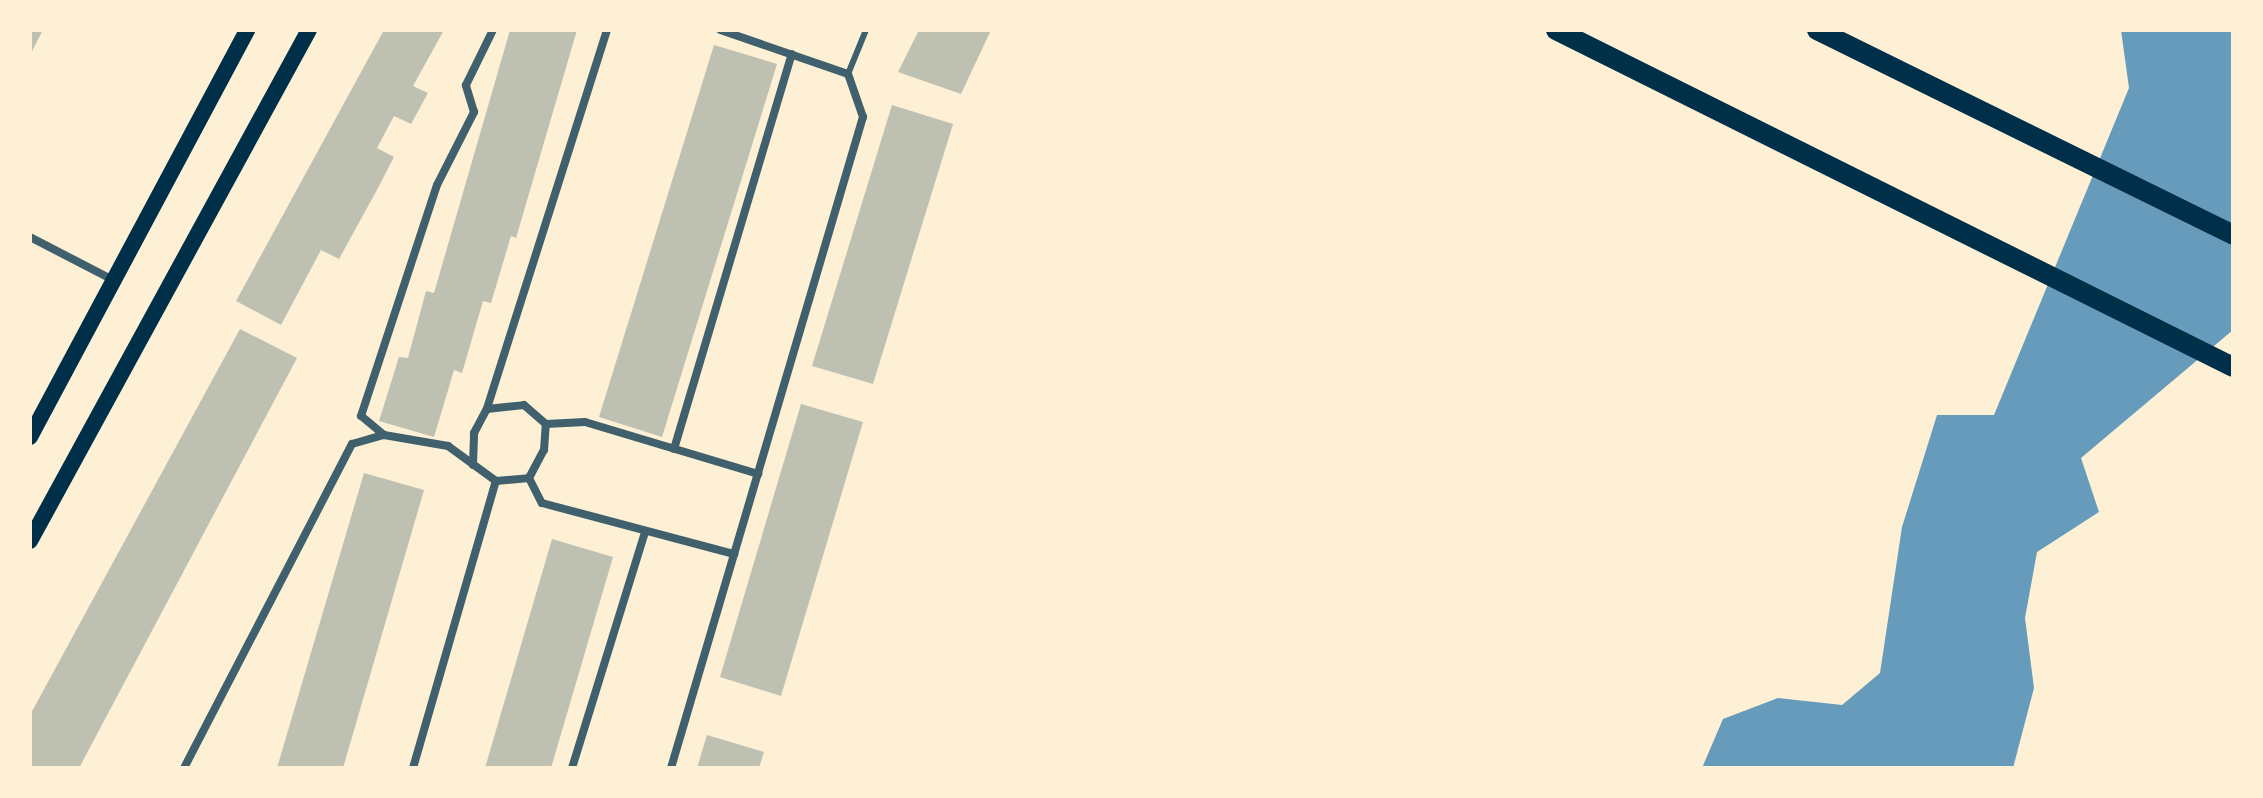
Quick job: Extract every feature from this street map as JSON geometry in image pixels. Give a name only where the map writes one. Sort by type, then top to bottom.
[{"type":"main road","points":[[30,437],[247,30]]},
{"type":"main road","points":[[30,541],[309,30]]},
{"type":"main road","points":[[1556,30],[2233,367]]},
{"type":"main road","points":[[1817,30],[2233,235]]},
{"type":"street","points":[[384,435],[361,416],[437,185],[474,112],[466,85],[493,30]]},
{"type":"street","points":[[473,465],[474,433],[487,409],[607,30]]},
{"type":"street","points":[[671,768],[863,117],[848,74],[720,30]]},
{"type":"street","points":[[674,449],[792,54]]},
{"type":"street","points":[[30,237],[114,281]]},
{"type":"street","points":[[487,409],[524,405],[546,424],[585,422],[758,474]]},
{"type":"street","points":[[529,478],[544,450],[546,424]]},
{"type":"street","points":[[184,768],[352,444],[384,435],[448,446],[496,481],[529,478]]},
{"type":"street","points":[[529,478],[542,503],[644,535],[734,554]]},
{"type":"street","points":[[413,768],[496,481]]},
{"type":"street","points":[[572,768],[644,535]]},
{"type":"lane","points":[[848,74],[866,30]]},
{"type":"water","points":[[2121,30],[2233,30],[2233,330],[2081,458],[2099,512],[2037,552],[2025,618],[2034,688],[2013,768],[1702,768],[1723,719],[1778,698],[1842,705],[1880,673],[1902,527],[1937,415],[1994,415],[2129,88]]},
{"type":"building","points":[[30,30],[43,30],[30,55]]},
{"type":"building","points":[[384,30],[444,30],[413,86],[428,93],[411,124],[394,116],[377,148],[394,157],[378,188],[339,259],[321,250],[281,325],[236,301]]},
{"type":"building","points":[[510,30],[577,30],[516,238],[511,236],[491,303],[483,301],[462,373],[454,370],[434,437],[379,421],[399,357],[408,358],[426,291],[434,293]]},
{"type":"building","points":[[919,30],[991,30],[961,94],[898,72]]},
{"type":"building","points":[[714,45],[777,64],[662,437],[599,417]]},
{"type":"building","points":[[892,105],[953,124],[873,384],[812,366]]},
{"type":"building","points":[[240,329],[297,358],[79,768],[30,768],[30,715]]},
{"type":"building","points":[[801,404],[863,422],[781,696],[720,677]]},
{"type":"building","points":[[364,473],[424,490],[343,768],[277,768]]},
{"type":"building","points":[[552,539],[613,557],[551,768],[485,768]]},
{"type":"building","points":[[707,735],[764,752],[759,768],[697,768]]}]
